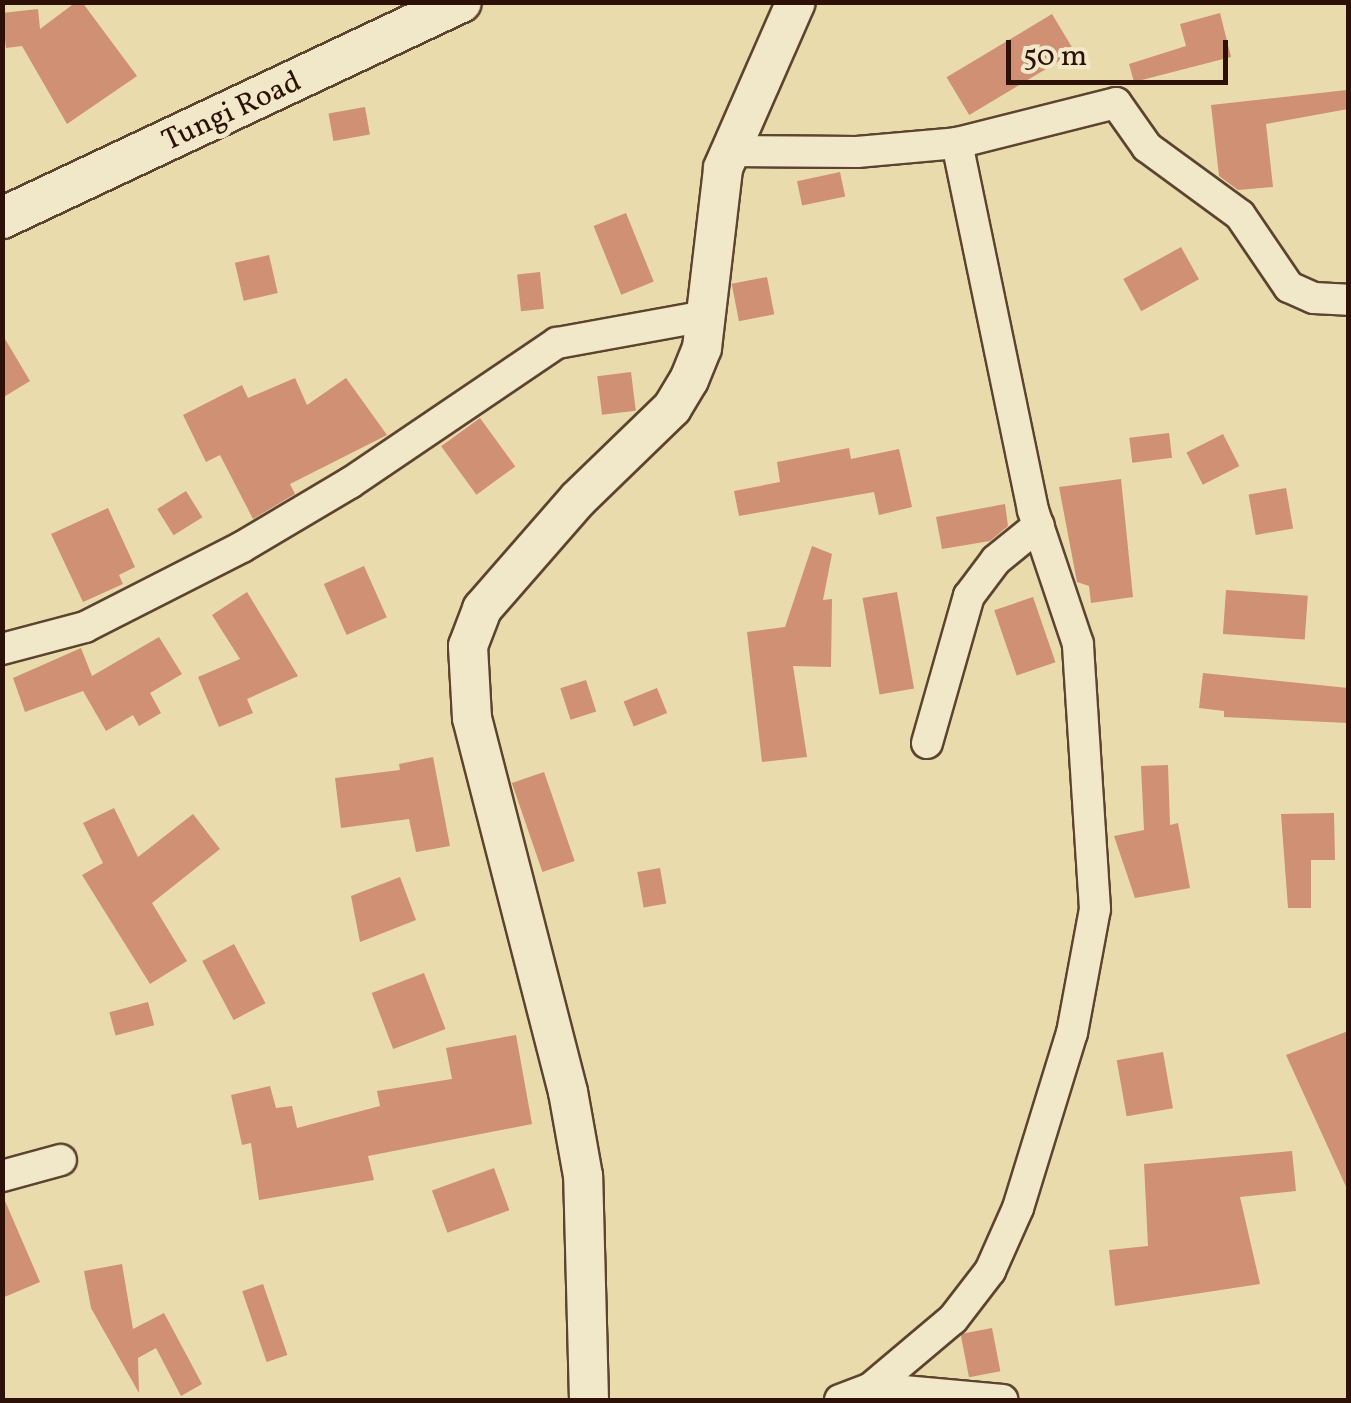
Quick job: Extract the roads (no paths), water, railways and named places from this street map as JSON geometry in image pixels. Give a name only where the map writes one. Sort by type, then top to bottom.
[{"type":"main road","name":"Tungi Road","points":[[2,218],[460,2]]},
{"type":"street","points":[[589,1400],[583,1176],[568,1092],[472,718],[468,646],[482,609],[578,499],[672,408],[702,348],[728,152],[796,2]]},
{"type":"street","points":[[728,152],[857,152],[957,142],[1116,103],[1147,147],[1240,215],[1289,287],[1314,298],[1348,300]]},
{"type":"street","points":[[840,1400],[871,1388],[953,1319],[990,1271],[1018,1208],[1080,994],[1094,910],[1078,644],[1039,525],[957,142]]},
{"type":"street","points":[[2,649],[85,627],[242,546],[350,483],[557,343],[705,316]]},
{"type":"street","points":[[927,743],[969,596],[996,560],[1039,525]]},
{"type":"street","points":[[2,1176],[61,1160]]},
{"type":"street","points":[[871,1388],[1002,1400]]}]
